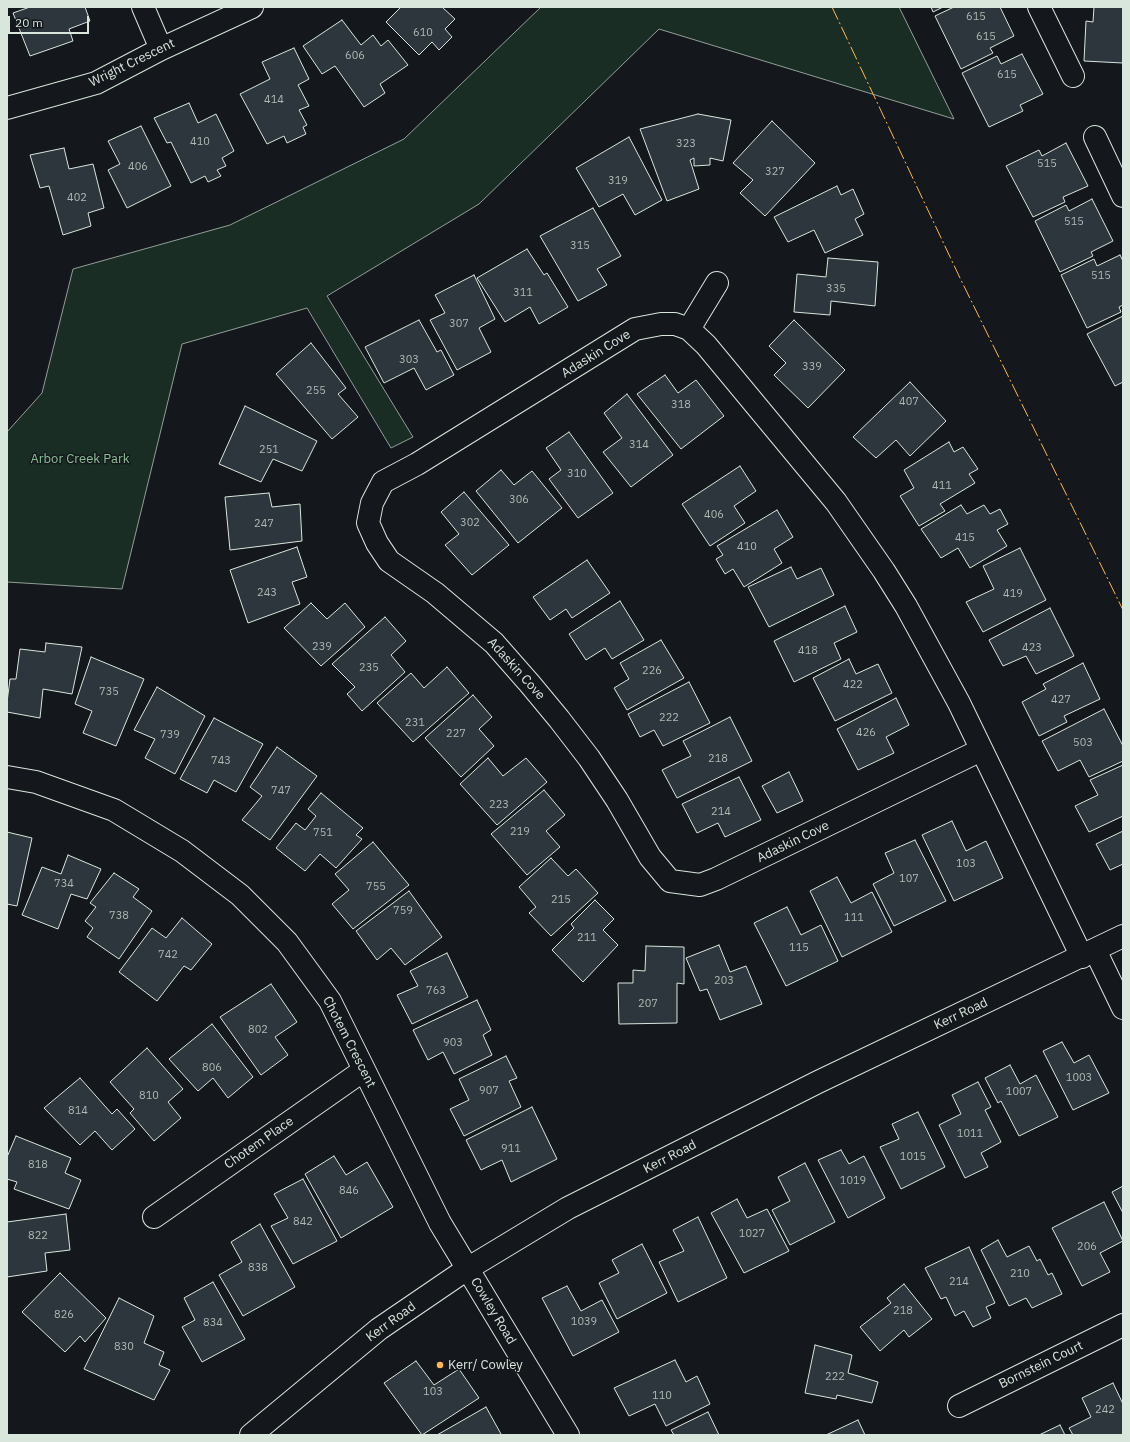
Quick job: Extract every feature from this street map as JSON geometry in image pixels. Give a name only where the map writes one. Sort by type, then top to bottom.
[{"type":"street","points":[[143,7],[161,49]]},
{"type":"street","name":"Wright Crescent","points":[[7,108],[96,83],[161,49],[252,7]]},
{"type":"street","points":[[1039,7],[1073,76]]},
{"type":"street","points":[[1095,137],[1123,196]]},
{"type":"street","points":[[689,329],[717,283]]},
{"type":"street","name":"Adaskin Cove","points":[[981,750],[716,879],[700,885],[670,881],[650,857],[617,800],[589,758],[559,718],[530,684],[494,643],[435,593],[389,560],[377,543],[368,523],[372,503],[383,482],[417,464],[635,330],[661,324],[675,324],[689,329],[706,345],[836,502],[906,606],[959,703],[981,750],[1088,953],[1123,1008]]},
{"type":"street","name":"Chotem Crescent","points":[[7,777],[36,782],[114,810],[182,851],[240,895],[287,942],[330,1001],[440,1223],[467,1269]]},
{"type":"street","name":"Kerr Road","points":[[251,1435],[379,1329],[467,1269],[568,1208],[818,1082],[1123,936]]},
{"type":"street","name":"Chotem Place","points":[[154,1217],[364,1070]]},
{"type":"street","name":"Cowley Road","points":[[467,1269],[568,1435]]},
{"type":"street","name":"Bornstein Court","points":[[959,1406],[1123,1325]]},
{"type":"green space","name":"Arbor Creek Park","points":[[541,7],[899,7],[954,119],[659,29],[479,204],[327,296],[413,437],[391,448],[307,308],[182,344],[122,589],[7,582],[7,432],[42,393],[73,269],[230,225],[404,139]]},
{"type":"building","points":[[30,7],[85,7],[90,21],[69,29],[73,41],[30,56],[13,13]]},
{"type":"building","points":[[401,7],[442,7],[455,19],[445,29],[452,37],[439,50],[432,42],[419,55],[386,22]]},
{"type":"building","points":[[931,7],[943,7],[933,12]]},
{"type":"building","points":[[954,7],[1000,7],[1014,36],[990,48],[993,53],[961,69],[935,16]]},
{"type":"building","points":[[1094,7],[1123,7],[1123,63],[1084,61],[1086,21],[1093,22]]},
{"type":"building","points":[[342,20],[361,45],[373,35],[381,46],[388,40],[408,65],[380,84],[385,93],[364,107],[335,66],[322,74],[303,46]]},
{"type":"building","points":[[294,48],[309,79],[298,85],[309,106],[299,110],[307,125],[303,127],[306,134],[287,143],[284,136],[267,144],[240,94],[270,79],[262,62]]},
{"type":"building","points":[[1022,54],[1043,94],[1020,105],[1023,111],[989,127],[962,73],[997,56],[1001,64]]},
{"type":"building","points":[[189,103],[198,123],[216,114],[234,151],[222,158],[226,166],[217,170],[221,176],[208,182],[205,176],[191,183],[171,142],[167,143],[154,118]]},
{"type":"building","points":[[698,114],[731,120],[723,161],[710,158],[710,165],[694,166],[694,158],[690,160],[699,189],[667,201],[640,129]]},
{"type":"building","points":[[772,121],[815,163],[765,216],[740,193],[753,180],[733,163]]},
{"type":"building","points":[[141,126],[171,186],[127,208],[108,170],[120,164],[108,141]]},
{"type":"building","points":[[629,137],[662,200],[635,215],[623,194],[599,207],[576,168]]},
{"type":"building","points":[[1066,143],[1088,186],[1063,197],[1065,202],[1033,217],[1006,166],[1039,150],[1042,156]]},
{"type":"building","points":[[64,148],[69,169],[93,164],[104,208],[88,213],[91,226],[63,235],[49,186],[40,188],[30,155]]},
{"type":"building","points":[[837,186],[841,195],[853,189],[864,214],[855,219],[863,235],[825,253],[814,230],[788,242],[774,217]]},
{"type":"building","points":[[1092,199],[1113,241],[1091,252],[1093,256],[1060,272],[1035,221],[1066,205],[1069,211]]},
{"type":"building","points":[[593,208],[621,256],[597,269],[607,285],[578,301],[540,236]]},
{"type":"building","points":[[527,249],[544,275],[547,273],[568,307],[539,324],[530,307],[505,322],[477,278]]},
{"type":"building","points":[[1120,255],[1123,261],[1123,305],[1119,307],[1121,312],[1087,328],[1061,275],[1094,259],[1097,266]]},
{"type":"building","points":[[828,258],[878,262],[875,306],[831,301],[830,315],[794,312],[797,274],[826,277]]},
{"type":"building","points":[[474,275],[495,319],[479,328],[491,352],[457,370],[430,320],[445,313],[435,295]]},
{"type":"building","points":[[1123,316],[1123,382],[1115,386],[1087,334]]},
{"type":"building","points":[[419,320],[437,352],[441,350],[454,375],[426,390],[414,368],[384,383],[365,347]]},
{"type":"building","points":[[794,320],[845,370],[808,408],[774,375],[786,363],[769,346]]},
{"type":"building","points":[[311,343],[346,388],[338,394],[358,417],[332,439],[276,374]]},
{"type":"building","points":[[665,375],[678,393],[696,380],[724,416],[681,449],[637,394]]},
{"type":"building","points":[[910,382],[946,421],[910,456],[896,440],[876,458],[853,437]]},
{"type":"building","points":[[627,394],[673,455],[631,487],[603,452],[622,438],[604,413]]},
{"type":"building","points":[[245,406],[317,441],[302,471],[273,459],[261,482],[219,464]]},
{"type":"building","points":[[569,432],[613,493],[578,518],[549,479],[561,470],[546,448]]},
{"type":"building","points":[[949,442],[954,452],[963,447],[978,469],[969,474],[975,483],[940,504],[945,511],[919,526],[900,496],[914,488],[904,470]]},
{"type":"building","points":[[740,466],[756,491],[734,506],[745,523],[710,546],[682,504]]},
{"type":"building","points":[[501,470],[514,485],[532,471],[562,508],[518,543],[476,491]]},
{"type":"building","points":[[464,492],[509,545],[472,575],[445,545],[459,534],[441,512]]},
{"type":"building","points":[[269,493],[272,507],[300,504],[302,541],[230,550],[225,497]]},
{"type":"building","points":[[961,505],[967,514],[984,505],[990,514],[1000,509],[1008,524],[997,530],[1007,546],[970,568],[958,548],[941,558],[921,529]]},
{"type":"building","points":[[777,510],[793,537],[774,549],[782,563],[744,587],[733,569],[725,574],[716,559],[723,555],[717,546]]},
{"type":"building","points":[[297,547],[307,577],[292,582],[300,604],[248,623],[230,570]]},
{"type":"building","points":[[1020,548],[1046,600],[983,632],[966,602],[994,589],[983,566]]},
{"type":"building","points":[[587,560],[610,593],[572,618],[566,609],[550,620],[533,597]]},
{"type":"building","points":[[791,567],[797,579],[821,568],[834,595],[769,627],[748,587]]},
{"type":"building","points":[[620,601],[644,640],[612,659],[605,648],[586,660],[569,634]]},
{"type":"building","points":[[311,603],[327,619],[345,603],[365,627],[321,666],[284,628]]},
{"type":"building","points":[[845,606],[857,632],[834,643],[841,659],[794,682],[774,641]]},
{"type":"building","points":[[1050,608],[1074,656],[1036,674],[1026,656],[1003,666],[989,640]]},
{"type":"building","points":[[385,617],[406,641],[391,655],[405,672],[362,711],[347,694],[355,687],[332,664]]},
{"type":"building","points":[[661,640],[684,678],[627,710],[614,688],[629,679],[620,663]]},
{"type":"building","points":[[46,643],[82,647],[72,694],[43,689],[40,718],[7,712],[10,679],[16,679],[20,649],[45,652]]},
{"type":"building","points":[[91,657],[144,679],[116,746],[83,733],[92,711],[75,704]]},
{"type":"building","points":[[849,659],[856,674],[878,664],[892,693],[835,721],[813,678]]},
{"type":"building","points":[[1083,663],[1100,699],[1064,716],[1067,722],[1039,736],[1022,702],[1046,689],[1043,684]]},
{"type":"building","points":[[447,667],[469,693],[413,742],[377,703],[411,673],[424,688]]},
{"type":"building","points":[[689,682],[710,723],[663,746],[654,730],[640,737],[628,714]]},
{"type":"building","points":[[157,687],[205,716],[175,774],[145,758],[155,739],[134,730]]},
{"type":"building","points":[[473,695],[492,717],[479,729],[494,746],[461,777],[425,738]]},
{"type":"building","points":[[896,698],[909,725],[886,737],[894,753],[858,770],[837,729]]},
{"type":"building","points":[[1104,709],[1123,746],[1123,761],[1089,777],[1080,760],[1058,771],[1042,741]]},
{"type":"building","points":[[730,717],[752,761],[677,798],[662,770],[691,756],[683,741]]},
{"type":"building","points":[[214,718],[263,744],[236,792],[214,780],[207,793],[180,779]]},
{"type":"building","points":[[277,747],[317,776],[270,840],[242,820],[262,796],[250,787]]},
{"type":"building","points":[[488,758],[503,776],[526,758],[547,782],[497,825],[460,784]]},
{"type":"building","points":[[1123,765],[1123,816],[1089,832],[1075,806],[1098,795],[1090,780]]},
{"type":"building","points":[[789,772],[803,801],[777,813],[762,786]]},
{"type":"building","points":[[739,777],[761,820],[725,837],[718,823],[697,833],[682,804]]},
{"type":"building","points":[[544,790],[565,815],[546,831],[560,847],[527,875],[491,834]]},
{"type":"building","points":[[321,793],[363,828],[356,835],[362,839],[336,868],[320,854],[305,871],[276,848],[296,823],[305,830],[316,816],[308,809]]},
{"type":"building","points":[[952,821],[966,851],[986,841],[1003,878],[954,901],[922,835]]},
{"type":"building","points":[[1123,831],[1123,864],[1110,870],[1096,844]]},
{"type":"building","points":[[7,832],[32,838],[17,906],[7,904]]},
{"type":"building","points":[[915,840],[946,901],[894,926],[873,884],[894,873],[885,853]]},
{"type":"building","points":[[373,842],[409,885],[353,929],[332,904],[349,890],[335,874]]},
{"type":"building","points":[[68,855],[101,869],[87,899],[71,894],[58,929],[22,915],[42,867],[61,874]]},
{"type":"building","points":[[551,858],[568,876],[576,869],[598,893],[551,936],[529,913],[536,907],[519,887]]},
{"type":"building","points":[[114,873],[139,889],[133,897],[152,911],[119,959],[87,937],[93,928],[85,921],[96,907],[90,903]]},
{"type":"building","points":[[837,877],[851,903],[872,892],[892,932],[842,957],[810,891]]},
{"type":"building","points":[[409,891],[442,937],[405,965],[391,948],[377,960],[356,931]]},
{"type":"building","points":[[595,900],[614,919],[603,930],[618,945],[583,982],[552,950],[574,928],[571,924]]},
{"type":"building","points":[[787,907],[801,935],[821,925],[838,961],[786,986],[754,923]]},
{"type":"building","points":[[182,918],[212,944],[191,970],[184,966],[157,1001],[119,972],[152,928],[166,938]]},
{"type":"building","points":[[719,945],[730,972],[746,966],[762,1004],[720,1020],[707,989],[700,991],[686,958]]},
{"type":"building","points":[[646,946],[684,947],[684,984],[677,983],[677,1023],[619,1024],[618,983],[633,983],[633,970],[645,971]]},
{"type":"building","points":[[447,953],[468,997],[412,1024],[397,995],[418,986],[410,971]]},
{"type":"building","points":[[271,984],[297,1022],[275,1037],[288,1055],[261,1075],[220,1017]]},
{"type":"building","points":[[477,1000],[491,1030],[483,1035],[492,1055],[454,1074],[443,1052],[428,1060],[413,1030]]},
{"type":"building","points":[[212,1024],[253,1077],[228,1098],[213,1078],[198,1091],[169,1059]]},
{"type":"building","points":[[1062,1042],[1074,1063],[1089,1055],[1109,1093],[1073,1110],[1043,1051]]},
{"type":"building","points":[[147,1048],[183,1089],[168,1102],[181,1118],[154,1141],[130,1113],[134,1109],[110,1082]]},
{"type":"building","points":[[506,1056],[517,1078],[509,1081],[521,1107],[464,1136],[450,1109],[469,1100],[459,1079]]},
{"type":"building","points":[[1010,1065],[1020,1084],[1036,1075],[1058,1117],[1019,1136],[1001,1101],[998,1103],[985,1078]]},
{"type":"building","points":[[80,1078],[112,1114],[117,1109],[135,1129],[112,1150],[95,1131],[80,1145],[44,1108]]},
{"type":"building","points":[[978,1082],[991,1107],[985,1110],[1001,1142],[981,1153],[988,1167],[965,1178],[939,1125],[961,1114],[952,1095]]},
{"type":"building","points":[[532,1107],[557,1159],[511,1182],[502,1160],[481,1170],[466,1140]]},
{"type":"building","points":[[918,1112],[945,1167],[901,1189],[880,1147],[899,1139],[892,1124]]},
{"type":"building","points":[[16,1136],[71,1158],[65,1173],[81,1180],[69,1209],[14,1189],[17,1182],[7,1179],[7,1157]]},
{"type":"building","points":[[841,1150],[849,1164],[864,1156],[885,1198],[848,1218],[818,1160]]},
{"type":"building","points":[[334,1156],[346,1175],[367,1162],[393,1207],[341,1238],[305,1174]]},
{"type":"building","points":[[805,1163],[835,1222],[790,1245],[772,1210],[790,1201],[778,1177]]},
{"type":"building","points":[[303,1179],[337,1241],[293,1264],[271,1226],[288,1218],[274,1194]]},
{"type":"building","points":[[1123,1186],[1123,1213],[1112,1192]]},
{"type":"building","points":[[737,1199],[747,1218],[767,1209],[789,1251],[744,1273],[711,1213]]},
{"type":"building","points":[[1104,1202],[1123,1241],[1100,1253],[1110,1272],[1082,1286],[1052,1228]]},
{"type":"building","points":[[66,1214],[70,1250],[45,1253],[47,1271],[7,1277],[7,1222]]},
{"type":"building","points":[[698,1217],[727,1278],[678,1302],[659,1262],[684,1251],[673,1230]]},
{"type":"building","points":[[260,1224],[295,1287],[243,1316],[219,1275],[242,1262],[231,1242]]},
{"type":"building","points":[[998,1240],[1007,1257],[1029,1246],[1037,1261],[1040,1259],[1048,1275],[1052,1273],[1062,1294],[1032,1308],[1026,1298],[1009,1306],[981,1250]]},
{"type":"building","points":[[642,1244],[667,1293],[617,1319],[599,1283],[619,1273],[612,1260]]},
{"type":"building","points":[[969,1247],[995,1303],[986,1307],[991,1318],[973,1327],[964,1311],[955,1316],[946,1297],[941,1299],[925,1268]]},
{"type":"building","points":[[60,1273],[106,1318],[85,1342],[80,1336],[65,1352],[22,1312]]},
{"type":"building","points":[[213,1282],[245,1339],[202,1362],[182,1327],[195,1320],[184,1298]]},
{"type":"building","points":[[904,1284],[932,1319],[909,1337],[904,1330],[880,1351],[860,1327],[891,1303],[887,1298]]},
{"type":"building","points":[[567,1286],[581,1311],[602,1300],[619,1332],[573,1356],[542,1298]]},
{"type":"building","points":[[119,1298],[154,1316],[144,1343],[164,1352],[159,1365],[170,1370],[154,1400],[84,1369]]},
{"type":"building","points":[[815,1345],[852,1355],[848,1373],[878,1382],[872,1403],[837,1395],[836,1399],[805,1393]]},
{"type":"building","points":[[675,1360],[686,1382],[697,1376],[710,1404],[666,1426],[655,1404],[629,1416],[614,1388]]},
{"type":"building","points":[[416,1361],[434,1385],[459,1369],[479,1398],[422,1435],[384,1383]]},
{"type":"building","points":[[1113,1383],[1123,1404],[1123,1435],[1073,1435],[1069,1428],[1091,1417],[1082,1398]]},
{"type":"building","points":[[486,1407],[501,1434],[500,1435],[437,1435]]},
{"type":"building","points":[[708,1412],[719,1435],[674,1435],[671,1430]]},
{"type":"building","points":[[858,1420],[865,1435],[826,1435]]},
{"type":"building","points":[[1060,1425],[1065,1435],[1039,1435]]},
{"type":"power","points":[[832,7],[960,278],[1123,610]]},
{"type":"place","name":"Kerr/ Cowley","points":[[440,1365]]}]
